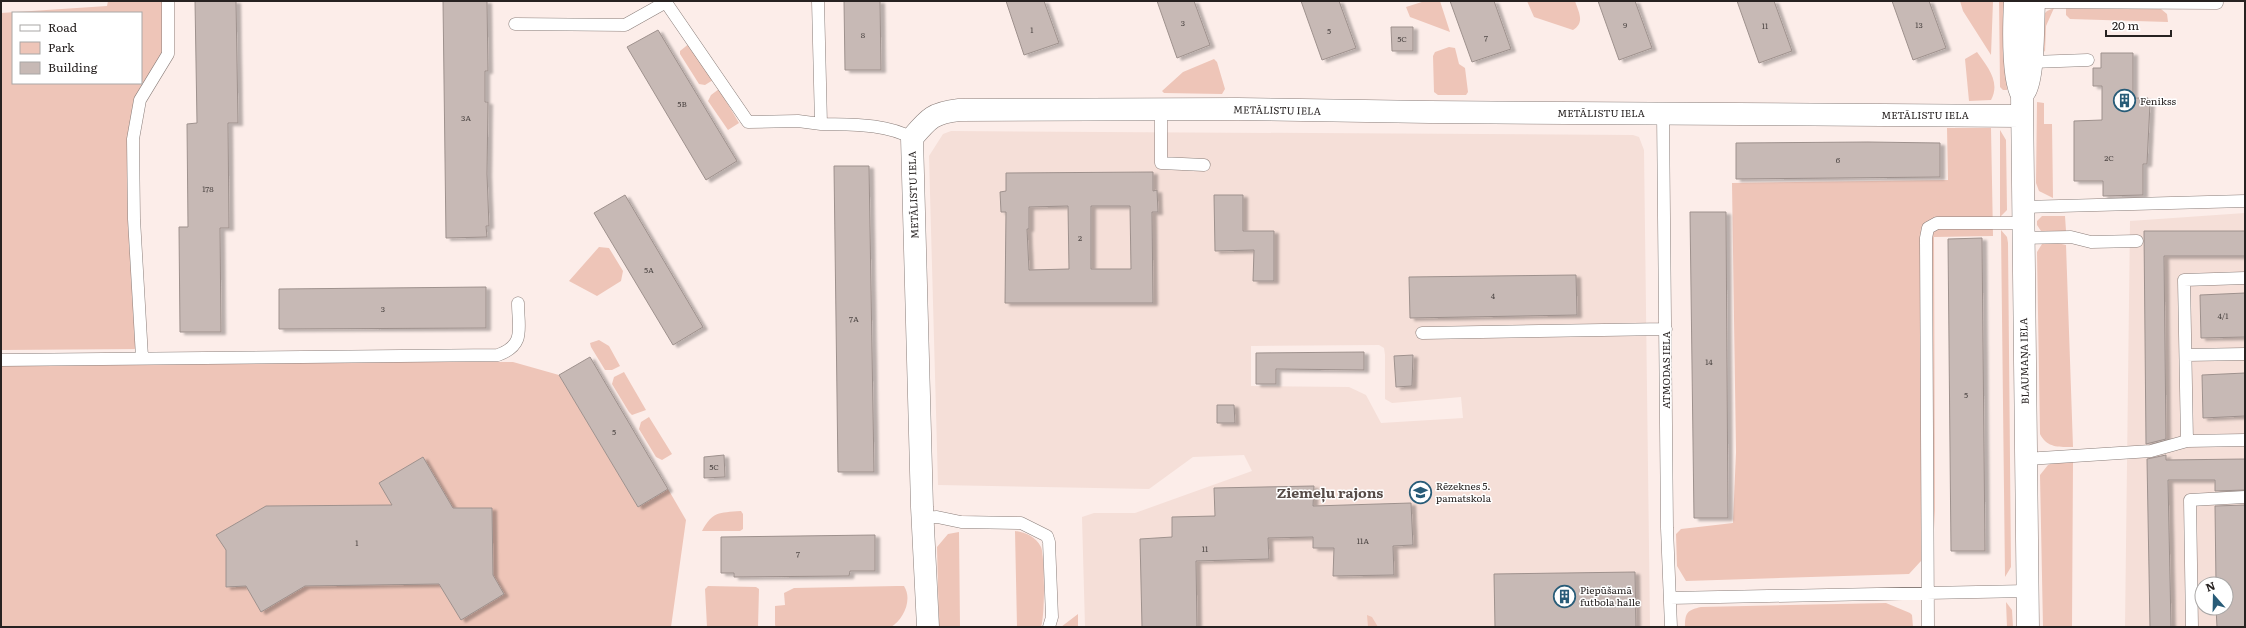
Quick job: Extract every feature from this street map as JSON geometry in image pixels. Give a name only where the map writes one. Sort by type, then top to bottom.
[{"type":"street","name":"BLAUMAŅA IELA","points":[[2022,105],[2028,87],[2031,62],[2025,2]]},
{"type":"street","name":"BLAUMAŅA IELA","points":[[2025,2],[2016,62],[2018,88],[2022,105],[2022,223],[2028,627]]},
{"type":"street","name":"METĀLISTU IELA","points":[[928,627],[922,512],[912,138],[928,120],[940,112],[959,110],[1161,109],[1663,114],[2022,105]]},
{"type":"lane","points":[[142,357],[134,219],[133,139],[140,100],[168,54],[168,1]]},
{"type":"lane","points":[[515,24],[625,26],[665,1],[748,122],[798,121],[885,128],[901,132],[912,138]]},
{"type":"lane","points":[[818,1],[821,124]]},
{"type":"lane","points":[[2025,2],[2217,3]]},
{"type":"lane","points":[[2031,62],[2088,60]]},
{"type":"lane","points":[[1161,109],[1161,163],[1204,165]]},
{"type":"lane","name":"ATMODAS IELA","points":[[1663,114],[1671,627]]},
{"type":"lane","points":[[1928,627],[1926,238],[1928,228],[1936,223],[2022,223],[2245,201]]},
{"type":"lane","points":[[2022,223],[2091,242],[2138,241]]},
{"type":"lane","points":[[2187,441],[2184,280],[2245,278]]},
{"type":"lane","points":[[1,360],[142,357],[498,355],[510,351],[519,338],[518,303]]},
{"type":"lane","points":[[1422,333],[1666,329]]},
{"type":"lane","points":[[2186,355],[2245,354]]},
{"type":"lane","points":[[2026,459],[2151,452],[2187,441],[2245,440]]},
{"type":"lane","points":[[2192,627],[2190,500],[2245,497]]},
{"type":"lane","points":[[922,512],[961,522],[1021,523],[1047,536],[1049,542],[1051,609],[1049,627]]},
{"type":"lane","points":[[1670,598],[2028,591]]},
{"type":"shaded area","points":[[951,131],[1633,135],[1639,137],[1644,150],[1650,627],[1085,627],[1082,517],[1094,513],[1135,513],[1252,471],[1244,455],[1193,457],[1149,489],[938,485],[929,156],[943,134]],"holes":[[[1379,345],[1384,348],[1385,399],[1392,403],[1461,397],[1463,418],[1381,423],[1366,395],[1349,387],[1251,386],[1251,346]]]},
{"type":"shaded area","points":[[2245,213],[2245,627],[2125,627],[2130,221]]},
{"type":"green space","points":[[108,1],[167,1],[168,54],[140,100],[133,139],[142,349],[1,350],[1,13],[12,12],[12,84],[142,84],[142,12],[16,12],[107,6]]},
{"type":"green space","points":[[1425,1],[1440,1],[1450,32],[1410,17],[1406,7]]},
{"type":"green space","points":[[1527,1],[1575,1],[1580,17],[1579,24],[1573,30],[1534,17]]},
{"type":"green space","points":[[1960,1],[1993,1],[1991,55],[1963,11]]},
{"type":"green space","points":[[1999,1],[2004,1],[2007,90],[2003,90],[2000,87]]},
{"type":"green space","points":[[2066,7],[2161,9],[2167,14],[2168,22],[2070,19],[2066,15]]},
{"type":"green space","points":[[2054,8],[2046,26],[2045,52],[2043,49],[2044,14]]},
{"type":"green space","points":[[690,43],[713,80],[705,85],[699,84],[680,54],[680,51]]},
{"type":"green space","points":[[1449,47],[1455,48],[1459,64],[1465,68],[1468,92],[1466,95],[1438,95],[1434,92],[1433,56],[1435,52]]},
{"type":"green space","points":[[1977,52],[1992,74],[1994,81],[1994,93],[1991,100],[1969,101],[1965,59]]},
{"type":"green space","points":[[1214,59],[1217,62],[1225,89],[1222,94],[1164,93],[1162,91],[1183,72]]},
{"type":"green space","points":[[719,89],[739,123],[728,130],[708,101],[711,95]]},
{"type":"green space","points":[[2037,102],[2044,103],[2044,124],[2052,124],[2053,198],[2039,191],[2036,183]]},
{"type":"green space","points":[[1947,128],[1991,128],[1993,236],[1934,237],[1935,510],[1933,548],[1909,574],[1686,581],[1677,566],[1676,534],[1681,529],[1733,523],[1736,452],[1732,183],[1948,180]]},
{"type":"green space","points":[[2000,130],[2006,140],[2007,210],[2000,217]]},
{"type":"green space","points":[[2042,216],[2065,216],[2066,231],[2041,231],[2037,225],[2037,221]]},
{"type":"green space","points":[[2001,230],[2007,237],[2008,243],[2011,567],[2005,577]]},
{"type":"green space","points":[[2053,242],[2066,245],[2073,447],[2054,446],[2046,442],[2040,434],[2037,252],[2042,244]]},
{"type":"green space","points":[[599,247],[609,248],[623,271],[621,281],[597,296],[569,281]]},
{"type":"green space","points":[[599,340],[609,346],[620,366],[612,370],[605,370],[590,343]]},
{"type":"green space","points":[[1,360],[513,362],[559,375],[638,507],[668,489],[686,520],[671,627],[1,627]]},
{"type":"green space","points":[[624,372],[646,410],[632,415],[612,384],[614,377]]},
{"type":"green space","points":[[649,417],[672,454],[662,460],[656,457],[639,429],[641,422]]},
{"type":"green space","points":[[2055,462],[2073,462],[2072,627],[2043,627],[2040,475],[2048,465]]},
{"type":"green space","points":[[741,511],[743,514],[743,529],[740,531],[702,531],[713,516],[721,513]]},
{"type":"green space","points":[[1015,531],[1030,536],[1039,543],[1041,547],[1044,587],[1041,627],[1017,627]]},
{"type":"green space","points":[[959,532],[960,627],[939,627],[937,547],[948,534]]},
{"type":"green space","points":[[708,586],[756,587],[759,589],[758,627],[707,627],[705,589]]},
{"type":"green space","points":[[904,586],[907,591],[907,603],[903,615],[891,627],[776,627],[775,625],[775,606],[785,605],[784,593],[794,588]]},
{"type":"green space","points":[[2006,602],[2012,610],[2013,627],[2007,627]]},
{"type":"green space","points":[[1886,603],[1910,613],[1912,615],[1913,627],[1685,627],[1686,615],[1693,609],[1701,607]]},
{"type":"green space","points":[[1078,614],[1078,627],[1061,627]]},
{"type":"green space","points":[[1367,615],[1372,617],[1378,627],[1368,627]]},
{"type":"building","points":[[195,1],[236,1],[238,123],[228,123],[229,228],[220,228],[221,332],[180,332],[179,227],[188,227],[187,124],[197,123]]},
{"type":"building","points":[[443,1],[487,1],[488,71],[485,71],[485,102],[488,102],[487,174],[489,226],[486,226],[487,237],[446,238]]},
{"type":"building","points":[[844,1],[880,1],[881,70],[845,70]]},
{"type":"building","points":[[1006,1],[1044,1],[1059,43],[1024,55]]},
{"type":"building","points":[[1157,1],[1194,1],[1210,45],[1177,58]]},
{"type":"building","points":[[1301,1],[1339,1],[1356,48],[1322,60]]},
{"type":"building","points":[[1450,1],[1494,1],[1511,49],[1472,62]]},
{"type":"building","points":[[1598,1],[1635,1],[1652,48],[1619,60]]},
{"type":"building","points":[[1737,1],[1774,1],[1792,51],[1759,63]]},
{"type":"building","points":[[1892,1],[1929,1],[1946,48],[1913,60]]},
{"type":"building","points":[[1391,27],[1413,27],[1413,51],[1392,51]]},
{"type":"building","points":[[658,30],[737,161],[706,180],[627,47]]},
{"type":"building","points":[[2101,53],[2133,53],[2133,98],[2148,98],[2148,103],[2150,103],[2147,164],[2143,164],[2143,195],[2103,196],[2103,181],[2074,181],[2074,121],[2102,120],[2102,86],[2093,86],[2093,68],[2101,68]]},
{"type":"building","points":[[1736,143],[1940,143],[1940,177],[1736,179]]},
{"type":"building","points":[[834,166],[869,166],[874,472],[838,472]]},
{"type":"building","points":[[1153,172],[1153,191],[1157,190],[1158,212],[1152,212],[1153,303],[1005,303],[1006,212],[1001,212],[1000,192],[1006,191],[1006,173]],"holes":[[[1068,206],[1069,269],[1029,270],[1027,229],[1029,229],[1029,207]],[[1091,206],[1130,206],[1131,269],[1091,269]]]},
{"type":"building","points":[[625,195],[703,327],[673,345],[594,213]]},
{"type":"building","points":[[1214,195],[1243,195],[1243,231],[1274,231],[1274,281],[1253,281],[1254,250],[1215,251]]},
{"type":"building","points":[[1690,212],[1726,212],[1728,518],[1694,518]]},
{"type":"building","points":[[2144,231],[2245,231],[2245,256],[2164,256],[2166,439],[2146,444]]},
{"type":"building","points":[[1982,238],[1985,551],[1951,551],[1948,239]]},
{"type":"building","points":[[1576,275],[1577,315],[1410,318],[1409,277]]},
{"type":"building","points":[[486,287],[486,328],[279,329],[279,289]]},
{"type":"building","points":[[2245,293],[2245,337],[2201,338],[2200,295]]},
{"type":"building","points":[[1364,352],[1364,370],[1276,369],[1276,384],[1256,384],[1256,353]]},
{"type":"building","points":[[1413,355],[1412,386],[1396,387],[1394,356]]},
{"type":"building","points":[[590,357],[668,489],[638,507],[559,375]]},
{"type":"building","points":[[2245,373],[2245,416],[2203,418],[2202,375]]},
{"type":"building","points":[[1217,405],[1234,405],[1235,423],[1217,423]]},
{"type":"building","points":[[724,455],[725,477],[704,478],[704,457]]},
{"type":"building","points":[[2166,455],[2166,460],[2245,459],[2245,490],[2215,491],[2215,480],[2168,480],[2171,627],[2150,627],[2147,459]]},
{"type":"building","points":[[423,457],[453,508],[492,508],[493,575],[504,594],[461,620],[439,584],[305,586],[261,612],[246,586],[226,587],[226,550],[216,535],[266,506],[392,505],[379,483]]},
{"type":"building","points":[[1314,486],[1313,506],[1411,503],[1413,545],[1393,546],[1394,575],[1333,576],[1334,548],[1313,548],[1313,537],[1268,538],[1269,559],[1196,561],[1197,627],[1142,627],[1140,539],[1172,537],[1172,517],[1215,516],[1214,488]]},
{"type":"building","points":[[2245,505],[2245,627],[2217,627],[2216,616],[2234,616],[2234,576],[2216,576],[2215,506]]},
{"type":"building","points":[[875,535],[875,571],[850,571],[849,576],[734,577],[734,573],[721,573],[721,537]]},
{"type":"building","name":"Piepūšamā futbola halle","points":[[1635,572],[1636,627],[1495,627],[1494,574]]},
{"type":"place","name":"Fenikss","points":[[2125,101]]},
{"type":"place","name":"Rēzeknes 5. pamatskola","points":[[1421,492]]},
{"type":"place","name":"Piepūšamā futbola halle","points":[[1565,596]]},
{"type":"district","name":"Ziemeļu rajons","points":[[1330,493]]}]
